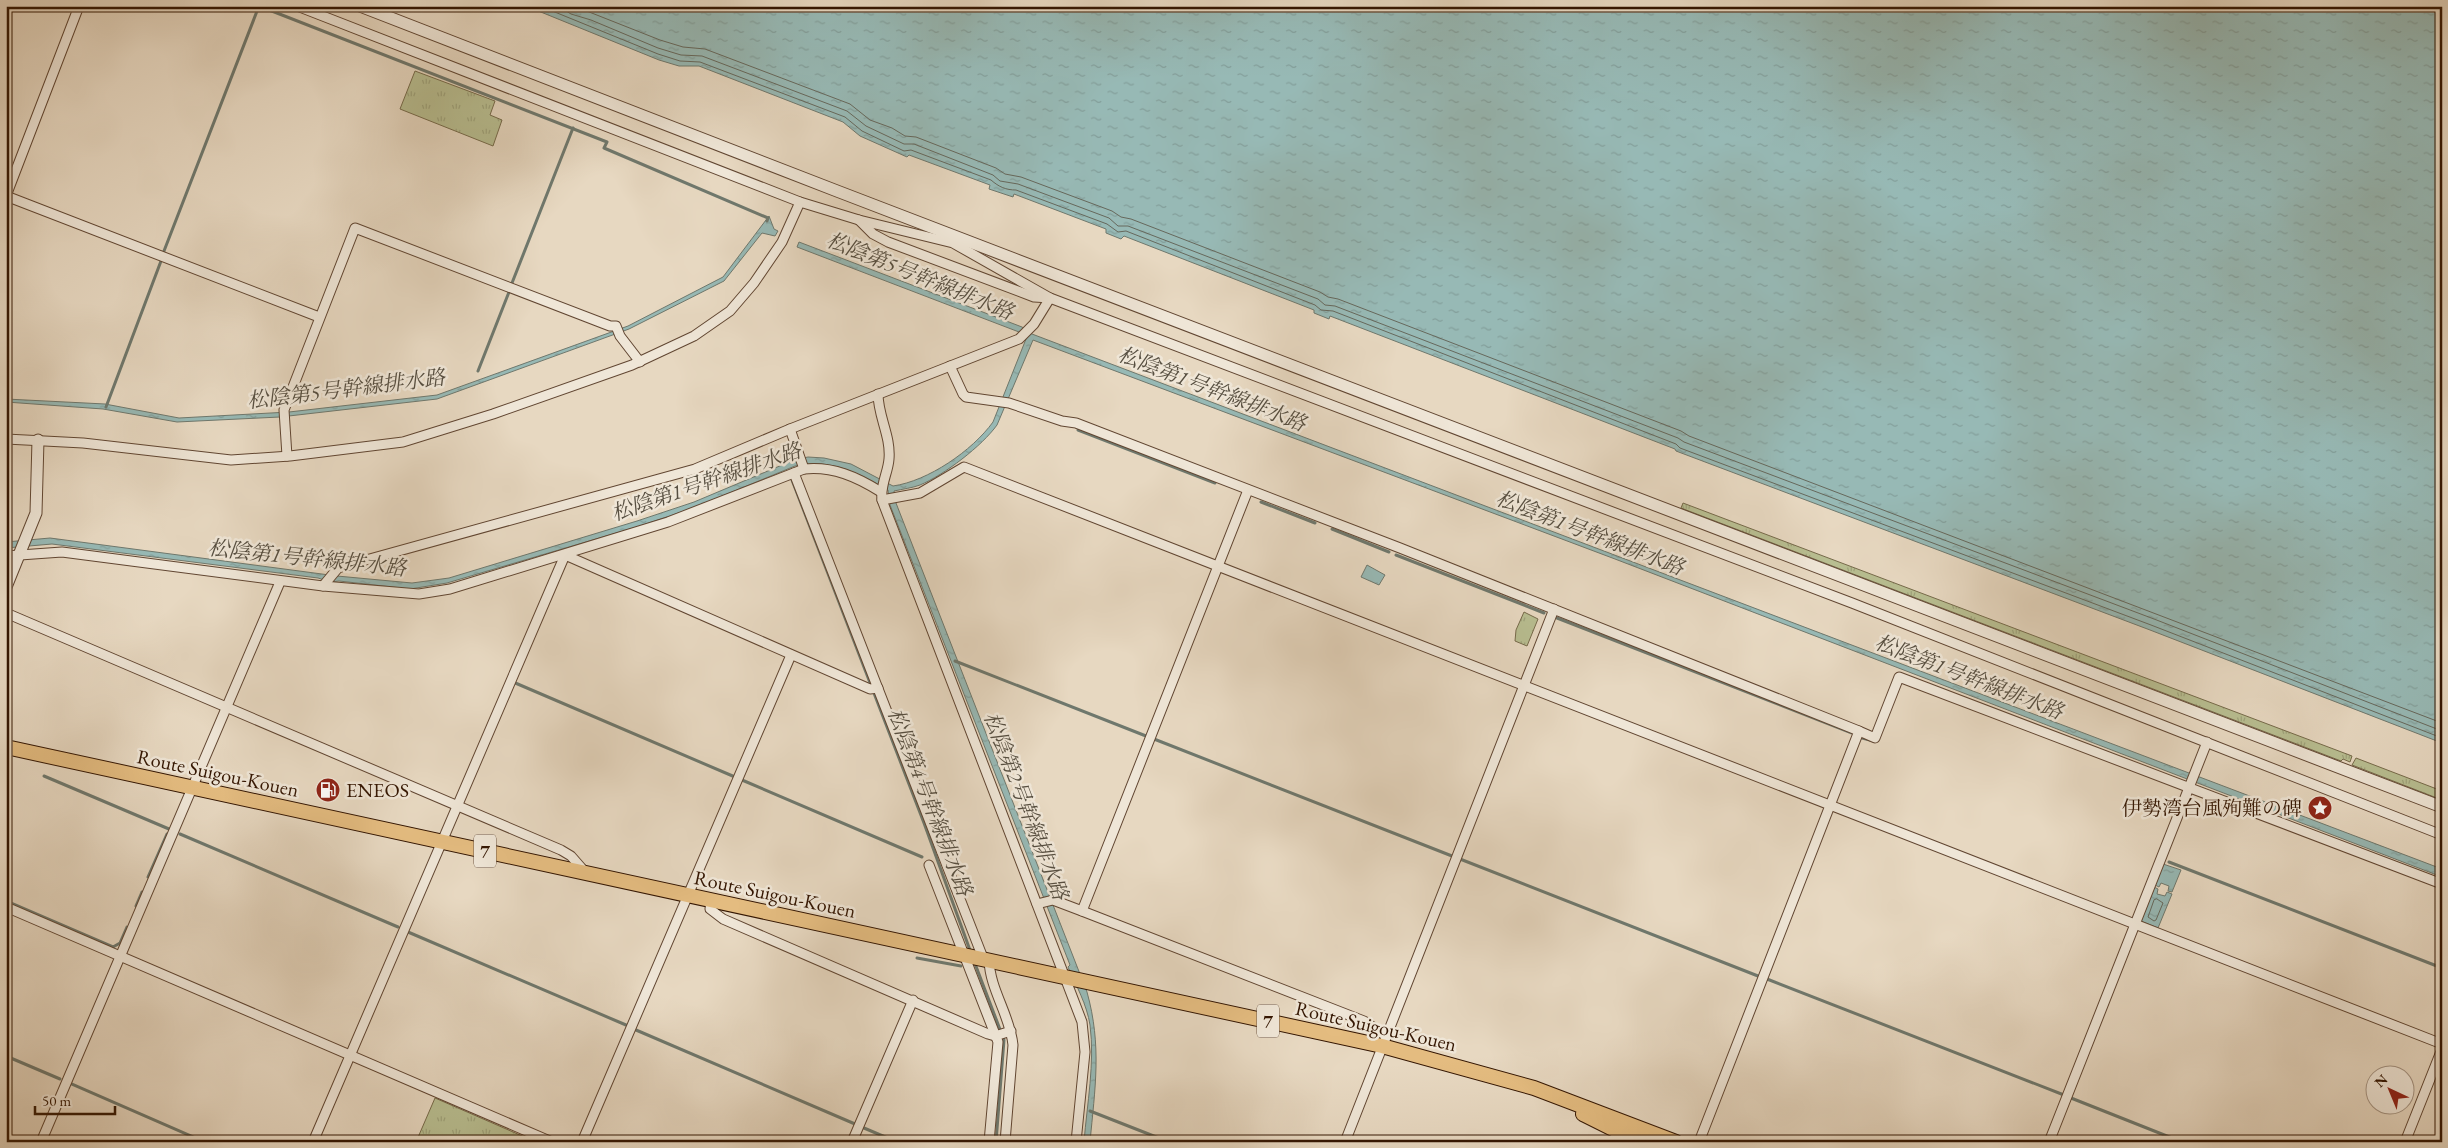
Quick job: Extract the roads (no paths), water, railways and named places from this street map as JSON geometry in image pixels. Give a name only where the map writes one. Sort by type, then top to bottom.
[{"type":"main road","name":"Route Suigou-Kouen","points":[[6,747],[711,901],[1073,978],[1384,1041],[1534,1088],[1676,1142]]},
{"type":"main road","name":"Route Suigou-Kouen","points":[[1534,1088],[1639,1142]]},
{"type":"street","points":[[79,6],[6,196],[319,317]]},
{"type":"street","points":[[297,6],[800,202],[859,220],[954,240],[1050,298],[1852,604],[2442,835]]},
{"type":"street","points":[[360,6],[954,240],[2442,807]]},
{"type":"street","points":[[6,439],[83,443],[213,459],[287,456],[403,442],[493,414],[640,362],[694,336],[730,311],[754,283],[782,242],[800,202]]},
{"type":"street","points":[[859,220],[873,234],[888,242],[1034,297],[1050,298]]},
{"type":"street","points":[[287,456],[284,410],[355,228],[610,326],[616,326],[618,332],[640,362]]},
{"type":"street","points":[[324,585],[336,571],[348,564],[695,469],[1021,337],[1030,328],[1050,298]]},
{"type":"street","points":[[950,366],[966,397],[1008,403],[1062,421],[1075,422],[1875,738],[1899,677],[2442,884]]},
{"type":"street","points":[[878,394],[878,403],[888,438],[889,459],[884,480],[883,496],[1039,903],[1073,978],[1082,1022],[1085,1052],[1076,1142]]},
{"type":"street","points":[[790,429],[802,464]]},
{"type":"street","points":[[6,587],[36,513],[38,440]]},
{"type":"street","points":[[6,556],[21,551],[62,552],[280,582],[419,594],[435,592],[565,555],[677,519],[794,473],[802,464]]},
{"type":"street","points":[[802,464],[847,474],[883,496],[897,498],[920,493],[964,467],[2134,926],[2442,1044]]},
{"type":"street","points":[[794,473],[875,689],[984,959],[1010,1031],[1013,1045],[1005,1142]]},
{"type":"street","points":[[1082,911],[1248,490]]},
{"type":"street","points":[[565,555],[791,655],[875,689]]},
{"type":"street","points":[[313,1142],[565,555]]},
{"type":"street","points":[[41,1142],[280,582]]},
{"type":"street","points":[[1345,1142],[1554,610]]},
{"type":"street","points":[[6,613],[561,850],[571,856],[585,872]]},
{"type":"street","points":[[582,1142],[791,655]]},
{"type":"street","points":[[1699,1142],[1859,731]]},
{"type":"street","points":[[2049,1142],[2207,742]]},
{"type":"street","points":[[929,866],[998,1042],[989,1142]]},
{"type":"street","points":[[1039,903],[1053,900],[1364,1021],[1384,1041]]},
{"type":"street","points":[[711,901],[710,909],[723,919],[995,1035],[1010,1031]]},
{"type":"street","points":[[6,907],[552,1142]]},
{"type":"street","points":[[852,1142],[913,1000]]},
{"type":"street","points":[[2405,1142],[2442,1049]]},
{"type":"water","points":[[526,6],[2442,6],[2442,743],[2150,630],[1676,451],[1330,316],[1329,319],[1314,313],[1314,310],[1124,236],[1121,239],[1106,233],[1106,229],[1014,194],[1013,197],[989,189],[990,185],[909,155],[907,157],[860,136],[843,122],[699,66],[679,66],[659,60]]},
{"type":"water","points":[[769,216],[774,229],[778,231],[775,236],[762,233],[724,281],[629,329],[437,399],[280,417],[177,422],[103,409],[6,402],[6,399],[105,404],[179,418],[289,412],[437,395],[628,326],[723,277]]},
{"type":"water","points":[[799,242],[1022,327],[1032,334],[2442,869],[2442,877],[1615,559],[1033,340],[997,425],[982,442],[962,459],[930,480],[911,488],[894,491],[896,503],[1087,992],[1092,1012],[1096,1067],[1090,1142],[1084,1142],[1092,1054],[1090,1025],[1086,1010],[890,505],[888,490],[844,469],[820,464],[795,466],[693,508],[640,526],[447,583],[410,589],[339,581],[330,582],[318,578],[52,544],[6,548],[6,542],[50,538],[337,576],[412,583],[449,578],[637,521],[694,502],[794,460],[808,457],[824,458],[851,464],[893,486],[920,478],[961,454],[993,422],[1026,339],[1019,332],[797,247]]},
{"type":"water","points":[[1367,565],[1385,575],[1379,585],[1361,577]]},
{"type":"water","points":[[2163,864],[2181,870],[2172,892],[2168,891],[2169,886],[2161,883],[2159,887],[2155,885]]},
{"type":"water","points":[[2154,887],[2158,889],[2157,894],[2165,896],[2167,892],[2172,894],[2158,928],[2141,921]]},
{"type":"waterway","name":"松陰第5号幹線排水路","points":[[259,6],[607,142],[604,148],[768,218],[767,221]]},
{"type":"waterway","points":[[164,251],[259,6]]},
{"type":"waterway","points":[[512,283],[573,128]]},
{"type":"waterway","points":[[106,407],[161,261]]},
{"type":"waterway","points":[[478,371],[509,292]]},
{"type":"waterway","points":[[1078,430],[1215,483]]},
{"type":"waterway","name":"松陰第4号幹線排水路","points":[[792,480],[924,823],[971,953]]},
{"type":"waterway","points":[[1261,502],[1315,523]]},
{"type":"waterway","points":[[1332,529],[1389,552]]},
{"type":"waterway","points":[[1396,555],[1544,613]]},
{"type":"waterway","points":[[1557,618],[1852,733]]},
{"type":"waterway","points":[[955,661],[1146,736]]},
{"type":"waterway","points":[[513,682],[735,777]]},
{"type":"waterway","points":[[1862,738],[1870,740]]},
{"type":"waterway","points":[[1154,739],[1452,856]]},
{"type":"waterway","points":[[44,776],[169,829]]},
{"type":"waterway","points":[[742,780],[922,857]]},
{"type":"waterway","points":[[148,877],[167,834]]},
{"type":"waterway","points":[[180,834],[398,927]]},
{"type":"waterway","points":[[1460,859],[1758,976]]},
{"type":"waterway","points":[[2169,862],[2442,968]]},
{"type":"waterway","points":[[136,906],[142,892]]},
{"type":"waterway","points":[[6,901],[113,947],[120,943],[127,927]]},
{"type":"waterway","points":[[408,932],[626,1025]]},
{"type":"waterway","points":[[917,958],[961,966]]},
{"type":"waterway","name":"松陰第4号幹線排水路","points":[[974,961],[1004,1040],[996,1142]]},
{"type":"waterway","points":[[1767,979],[2064,1095]]},
{"type":"waterway","points":[[636,1030],[855,1124]]},
{"type":"waterway","points":[[6,1056],[60,1079]]},
{"type":"waterway","points":[[72,1084],[205,1142]]},
{"type":"waterway","points":[[2071,1098],[2182,1142]]},
{"type":"waterway","points":[[1090,1111],[1169,1142]]},
{"type":"waterway","points":[[864,1128],[897,1142]]},
{"type":"place","name":"ENEOS","points":[[328,790]]},
{"type":"place","name":"伊勢湾台風殉難の碑","points":[[2320,808]]},
{"type":"water label","name":"松陰第1号幹線排水路","points":[[1212,389]]},
{"type":"water label","name":"松陰第1号幹線排水路","points":[[706,482]]},
{"type":"water label","name":"松陰第1号幹線排水路","points":[[1590,533]]},
{"type":"water label","name":"松陰第1号幹線排水路","points":[[307,558]]},
{"type":"water label","name":"松陰第1号幹線排水路","points":[[1969,677]]},
{"type":"water label","name":"松陰第2号幹線排水路","points":[[1026,806]]}]
